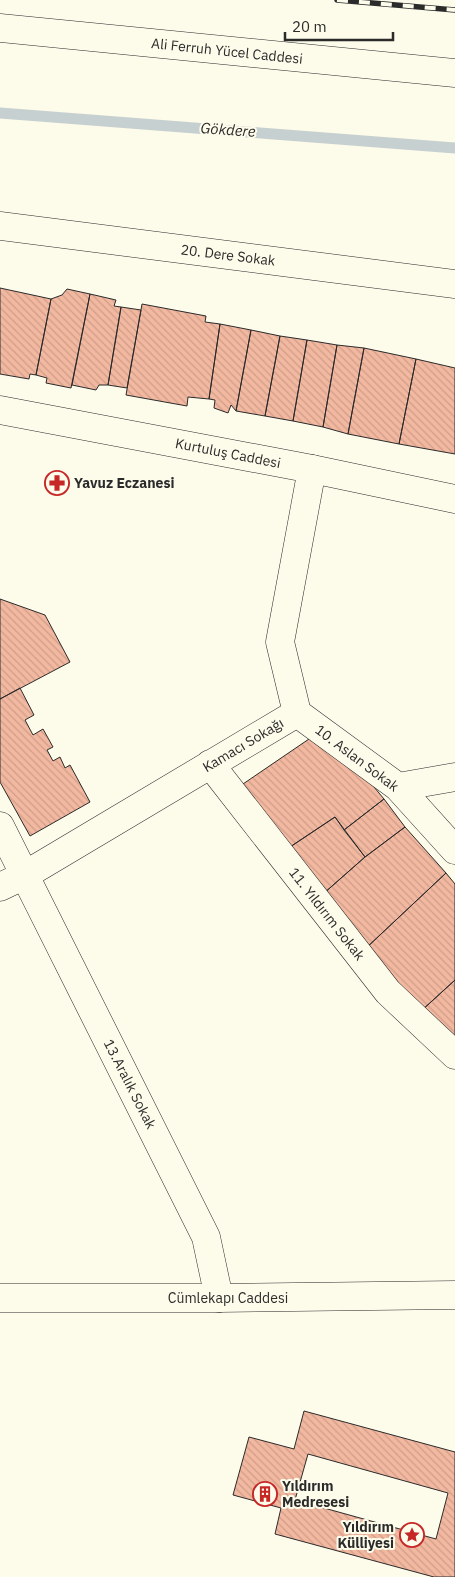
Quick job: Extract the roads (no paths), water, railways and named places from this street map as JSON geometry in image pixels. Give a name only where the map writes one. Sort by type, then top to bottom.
[{"type":"street","name":"Ali Ferruh Yücel Caddesi","points":[[0,28],[455,73]]},
{"type":"street","name":"20. Dere Sokak","points":[[0,226],[455,284]]},
{"type":"street","name":"Kurtuluş Caddesi","points":[[0,410],[312,469],[455,499]]},
{"type":"street","name":"Kamacı Sokağı","points":[[0,887],[25,875],[296,713],[280,642],[312,469]]},
{"type":"street","name":"10. Aslan Sokak","points":[[296,713],[398,787],[455,850]]},
{"type":"street","name":"11. Yıldırım Sokak","points":[[210,764],[388,992],[455,1055]]},
{"type":"street","points":[[398,787],[455,777]]},
{"type":"street","name":"13.Aralık Sokak","points":[[0,826],[206,1237],[219,1298]]},
{"type":"street","name":"Cümlekapı Caddesi","points":[[0,1298],[455,1295]]},
{"type":"waterway","name":"Gökdere","points":[[0,113],[455,148]]},
{"type":"railway","points":[[337,0],[455,10]]},
{"type":"place","name":"Yavuz Eczanesi","points":[[57,483]]},
{"type":"place","name":"Yıldırım Medresesi","points":[[265,1494]]},
{"type":"place","name":"Yıldırım Külliyesi","points":[[412,1535]]}]
